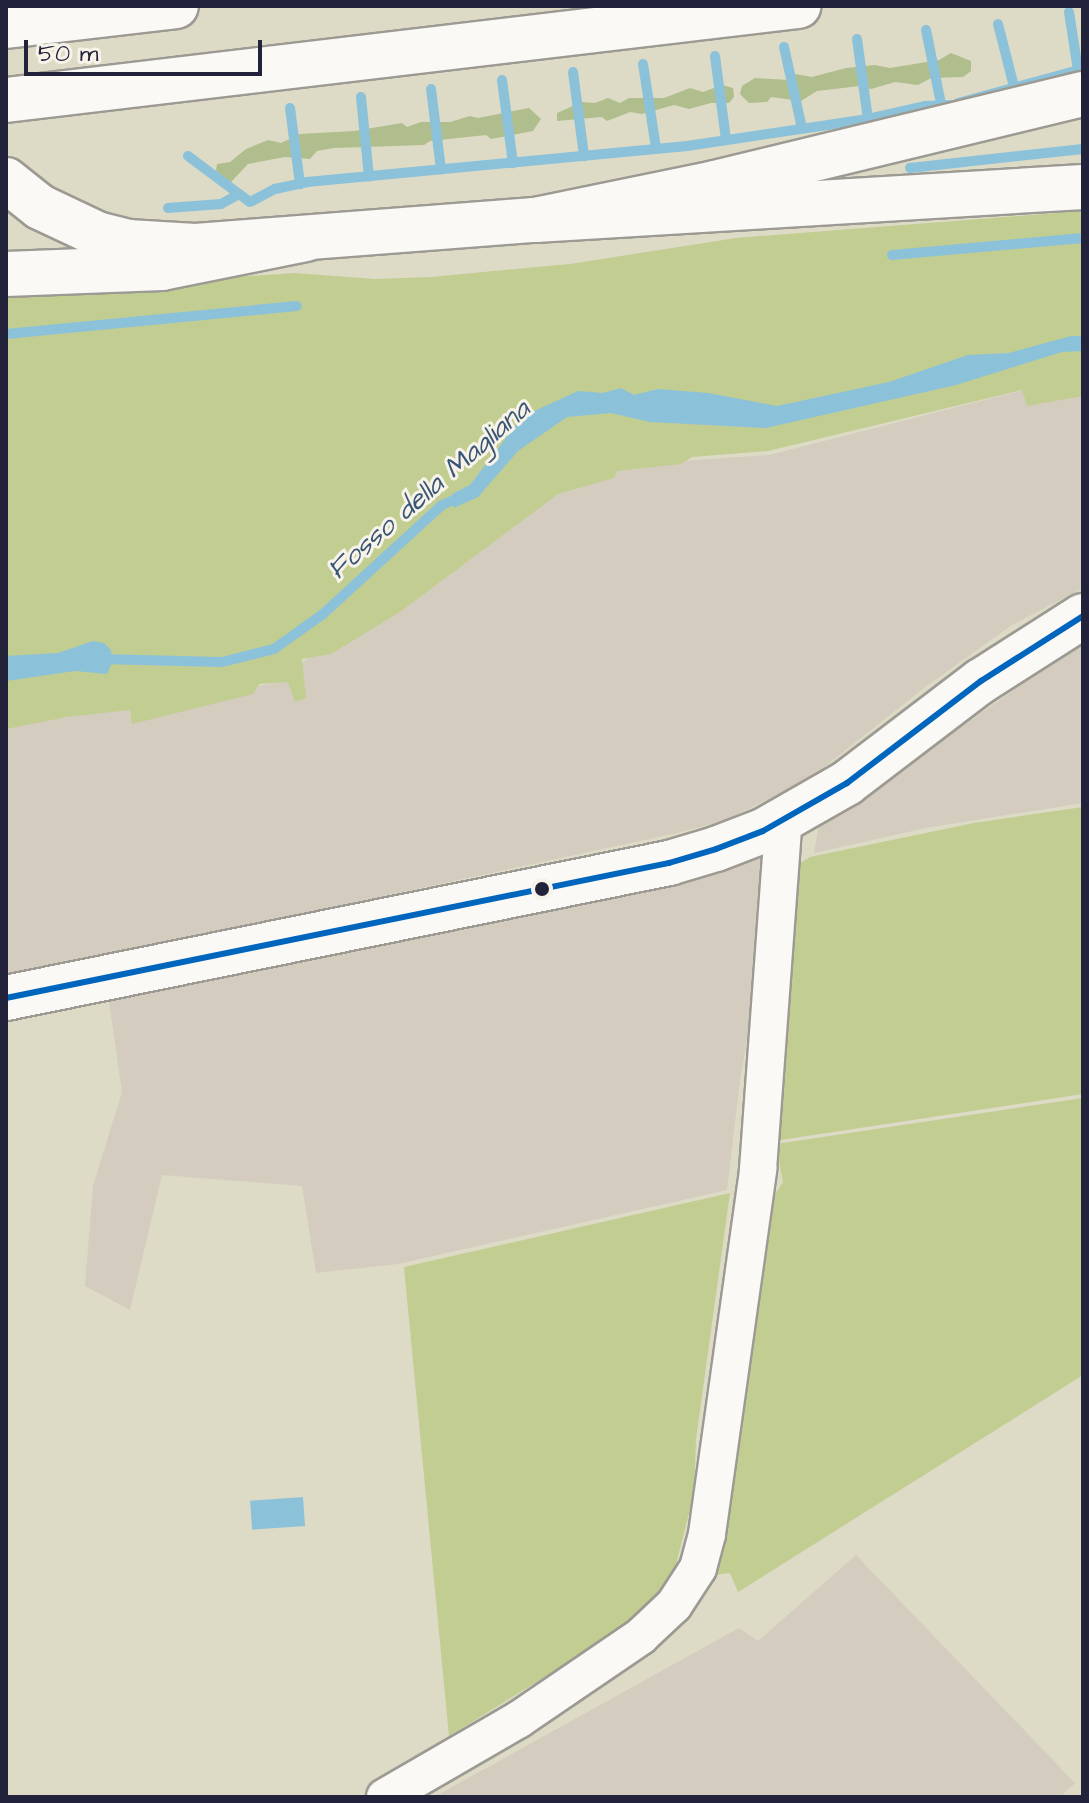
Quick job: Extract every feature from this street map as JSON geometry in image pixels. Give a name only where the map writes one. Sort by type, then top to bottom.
[{"type":"main road","points":[[13,26],[176,6]]},
{"type":"main road","points":[[16,99],[798,6]]},
{"type":"main road","points":[[535,220],[715,183],[1083,94]]},
{"type":"main road","points":[[6,180],[40,207],[67,223],[128,242],[195,246],[535,220],[1083,187]]},
{"type":"main road","points":[[6,274],[162,268],[306,239]]},
{"type":"main road","points":[[6,998],[669,863],[738,841],[847,783],[981,681],[1083,616]]},
{"type":"street","points":[[385,1797],[518,1720],[641,1636],[674,1605],[698,1568],[707,1534],[758,1169],[784,819]]},
{"type":"shaded area","points":[[1083,379],[1083,588],[1012,625],[924,688],[812,777],[724,821],[673,834],[6,977],[6,727],[276,683],[307,659],[404,608],[545,496],[609,466],[769,455],[1028,389]]},
{"type":"shaded area","points":[[1083,641],[1083,803],[926,828],[814,853],[820,819],[957,730]]},
{"type":"shaded area","points":[[765,851],[779,853],[740,1080],[727,1190],[398,1264],[316,1273],[302,1186],[162,1175],[130,1310],[85,1286],[93,1186],[122,1092],[108,995]]},
{"type":"shaded area","points":[[856,1555],[1075,1783],[1060,1797],[434,1797],[739,1628],[758,1641]]},
{"type":"green space","points":[[951,53],[971,61],[971,71],[963,77],[931,78],[918,85],[895,82],[871,89],[860,86],[817,91],[801,101],[771,97],[767,102],[749,103],[740,94],[742,86],[755,78],[789,80],[795,74],[812,77],[846,68],[875,65],[890,68],[939,60]]},
{"type":"green space","points":[[722,85],[733,88],[734,97],[729,103],[711,103],[689,109],[674,105],[642,114],[630,112],[607,121],[602,117],[557,121],[557,113],[582,102],[595,103],[608,98],[620,103],[629,98],[664,98],[690,88],[703,92]]},
{"type":"green space","points":[[529,108],[541,119],[533,131],[491,139],[486,135],[430,141],[424,145],[334,148],[317,151],[310,159],[285,157],[248,164],[231,182],[225,182],[216,170],[217,164],[230,162],[246,149],[268,140],[281,143],[300,134],[354,131],[402,123],[407,127],[421,122],[450,122],[470,116],[478,118]]},
{"type":"green space","points":[[1083,211],[1083,396],[1027,406],[1022,390],[768,451],[692,457],[681,464],[617,471],[614,478],[558,494],[400,612],[331,654],[302,659],[306,698],[295,702],[288,682],[259,684],[253,694],[132,724],[130,710],[67,717],[6,729],[6,292],[295,273],[375,279],[431,277],[570,264],[736,238]]},
{"type":"green space","points":[[1083,807],[1083,1094],[774,1141],[783,874],[810,857],[974,823]]},
{"type":"green space","points":[[1083,1098],[1083,1375],[738,1592],[730,1573],[706,1576],[771,1200],[783,1182],[776,1144]]},
{"type":"green space","points":[[730,1193],[696,1439],[694,1494],[674,1572],[658,1599],[642,1617],[449,1736],[404,1267]]},
{"type":"water","points":[[1071,336],[1083,336],[1083,351],[1062,352],[956,385],[766,428],[650,422],[611,413],[567,417],[518,451],[478,497],[454,508],[452,494],[470,485],[516,425],[528,414],[578,391],[603,393],[621,388],[634,395],[658,389],[708,393],[777,406],[889,382],[968,355],[1009,353]]},
{"type":"water","points":[[93,641],[104,643],[111,650],[112,663],[107,674],[75,671],[6,681],[6,656],[58,653]]},
{"type":"water","points":[[303,1497],[305,1526],[252,1530],[250,1501]]},
{"type":"waterway","points":[[1069,12],[1078,70]]},
{"type":"waterway","points":[[998,24],[1014,87]]},
{"type":"waterway","points":[[926,30],[941,104]]},
{"type":"waterway","points":[[857,39],[868,119]]},
{"type":"waterway","points":[[784,47],[802,128]]},
{"type":"waterway","points":[[715,56],[726,140]]},
{"type":"waterway","points":[[643,64],[656,148]]},
{"type":"waterway","points":[[958,103],[1083,69]]},
{"type":"waterway","points":[[573,72],[584,156]]},
{"type":"waterway","points":[[502,80],[513,163]]},
{"type":"waterway","points":[[431,89],[441,169]]},
{"type":"waterway","points":[[361,97],[369,177]]},
{"type":"waterway","points":[[252,201],[275,189],[307,182],[687,146],[868,119],[925,106],[959,105]]},
{"type":"waterway","points":[[290,108],[300,184]]},
{"type":"waterway","points":[[910,168],[1083,149]]},
{"type":"waterway","points":[[188,156],[250,202]]},
{"type":"waterway","points":[[168,208],[221,204],[239,194]]},
{"type":"waterway","points":[[892,255],[1083,238]]},
{"type":"waterway","points":[[6,334],[297,306]]},
{"type":"waterway","name":"Fosso della Magliana","points":[[99,659],[222,662],[274,649],[323,614],[442,505],[465,495]]},
{"type":"transit line","points":[[6,998],[669,863],[716,849],[763,831],[847,783],[981,681],[1083,616]]}]
